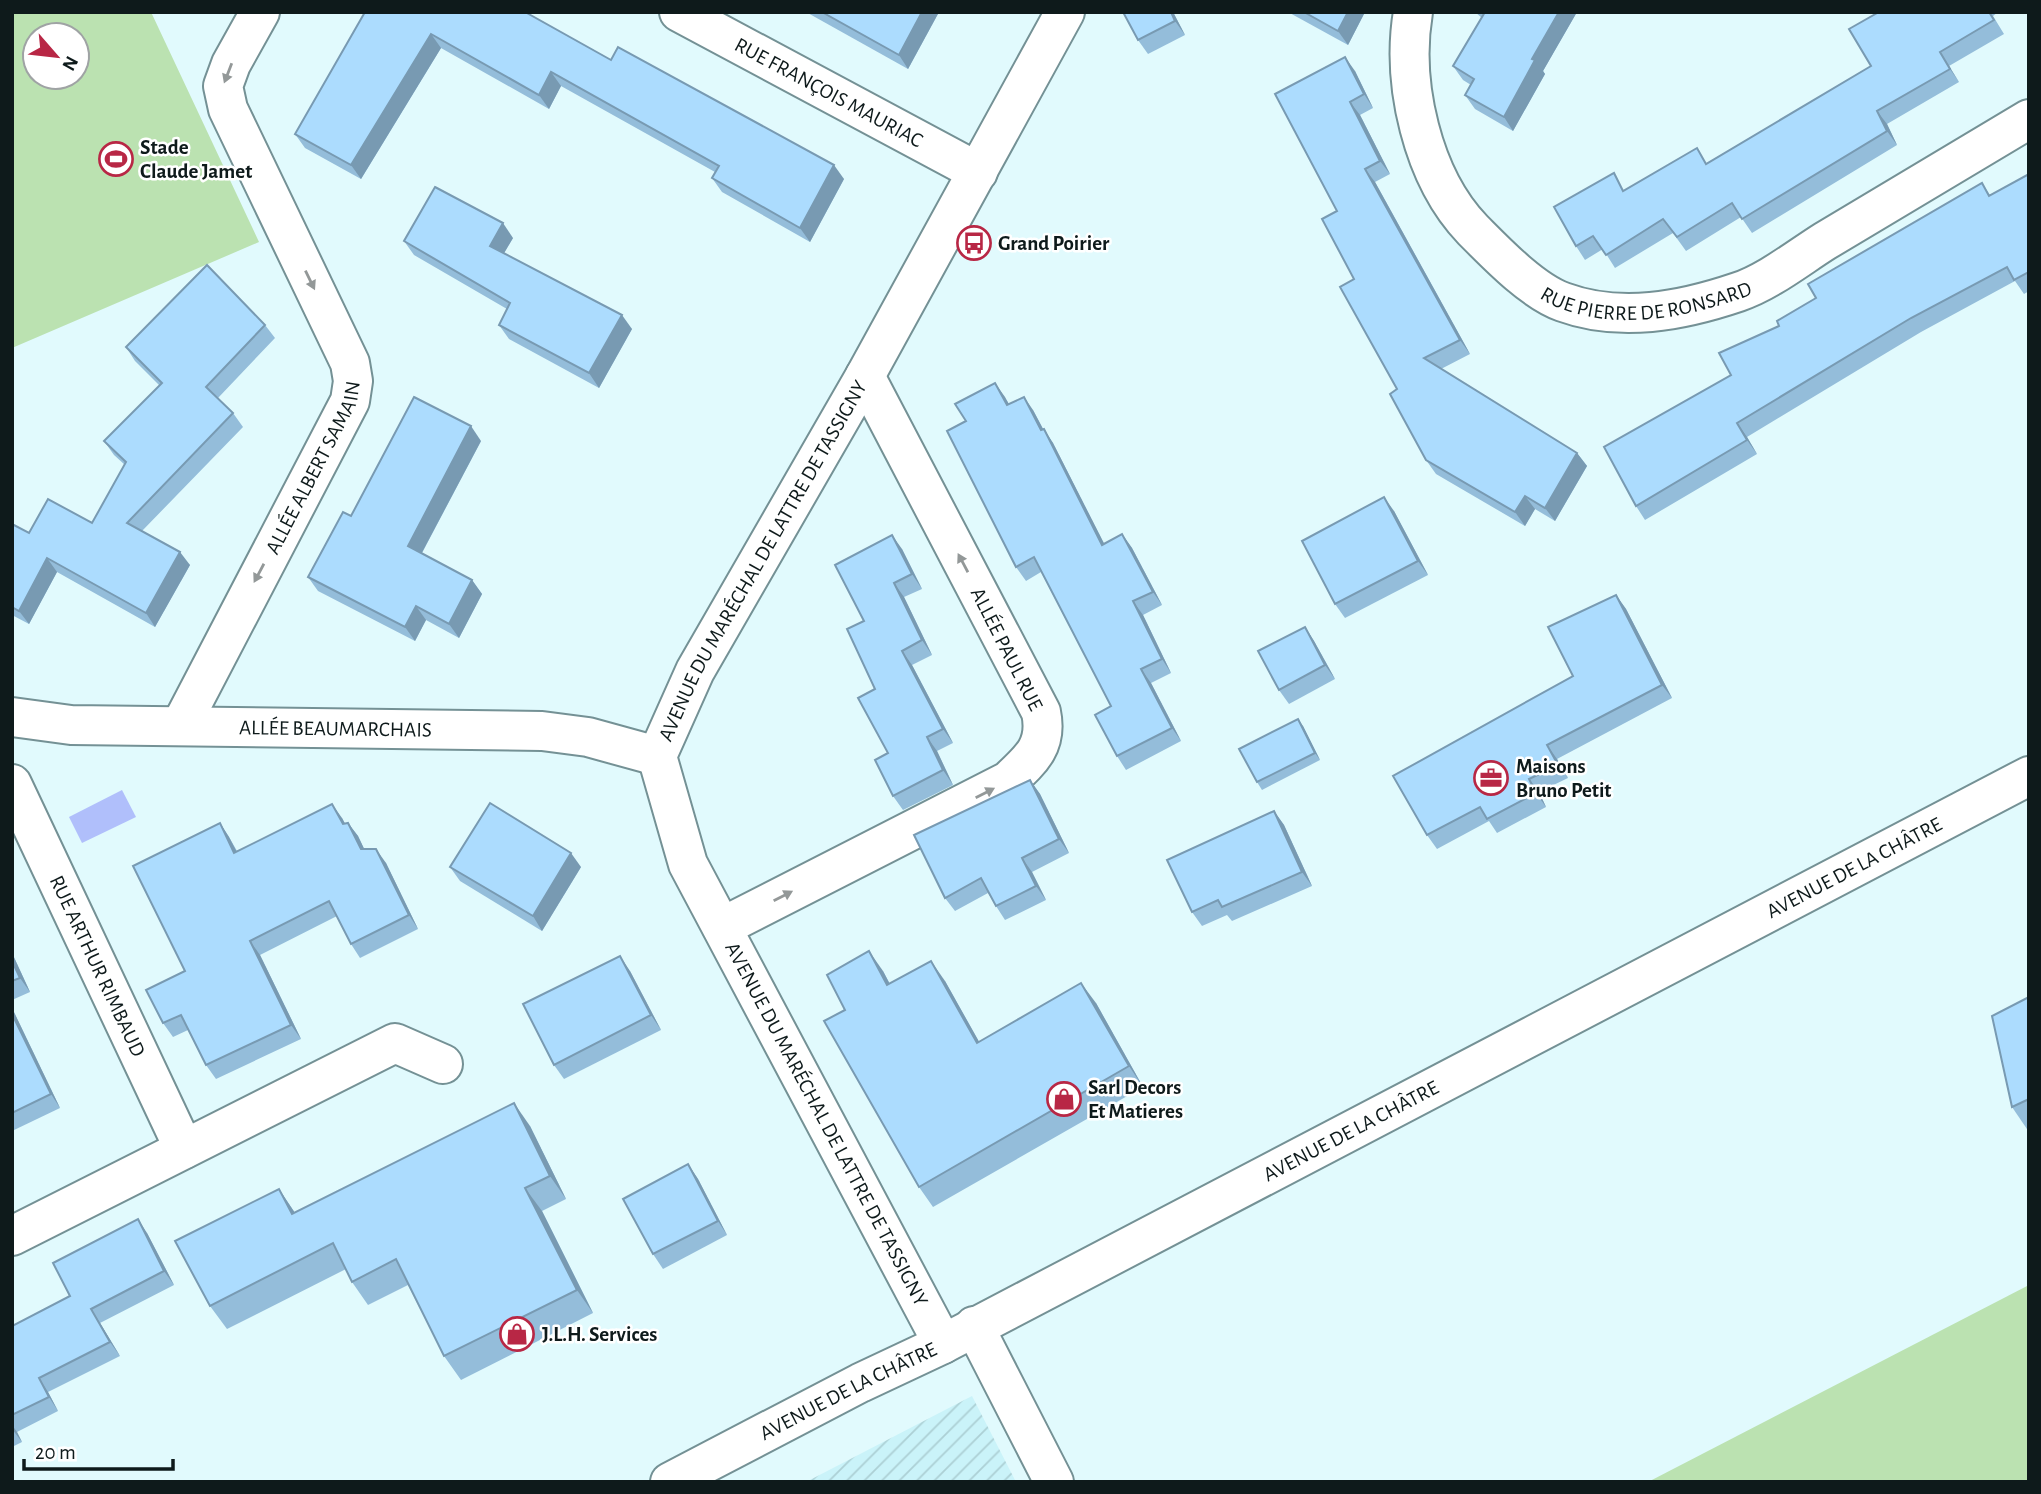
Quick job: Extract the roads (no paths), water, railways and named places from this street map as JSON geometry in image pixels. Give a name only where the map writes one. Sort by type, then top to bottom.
[{"type":"street","name":"ALLÉE ALBERT SAMAIN","points":[[181,725],[350,401],[354,381],[350,363],[228,109],[223,86],[231,64],[260,12]]},
{"type":"street","name":"RUE FRANÇOIS MAURIAC","points":[[679,12],[978,172]]},
{"type":"street","name":"AVENUE DU MARÉCHAL DE LATTRE DE TASSIGNY","points":[[1054,1482],[958,1335],[722,927],[688,864],[657,756],[695,671],[865,376],[1065,12]]},
{"type":"street","name":"RUE PIERRE DE RONSARD","points":[[1413,12],[1411,75],[1421,133],[1440,181],[1466,223],[1509,267],[1561,302],[1615,315],[1673,310],[1741,291],[2029,119]]},
{"type":"street","name":"ALLÉE PAUL RUE","points":[[722,927],[1008,781],[1032,759],[1045,731],[1041,712],[865,376]]},
{"type":"street","name":"ALLÉE BEAUMARCHAIS","points":[[12,717],[71,725],[542,731],[587,737],[657,756]]},
{"type":"street","name":"AVENUE DE LA CHÂTRE","points":[[670,1482],[860,1382],[958,1335],[2029,776]]},
{"type":"street","name":"RUE ARTHUR RIMBAUD","points":[[12,784],[184,1149]]},
{"type":"street","points":[[12,1236],[395,1043],[443,1064]]},
{"type":"water","points":[[122,790],[136,817],[82,843],[69,817]]},
{"type":"place","name":"Stade Claude Jamet","points":[[116,159]]},
{"type":"place","name":"Grand Poirier","points":[[974,243]]},
{"type":"place","name":"Maisons Bruno Petit","points":[[1491,778]]},
{"type":"place","name":"Sarl Decors Et Matieres","points":[[1064,1099]]},
{"type":"place","name":"J.L.H. Services","points":[[517,1334]]}]
